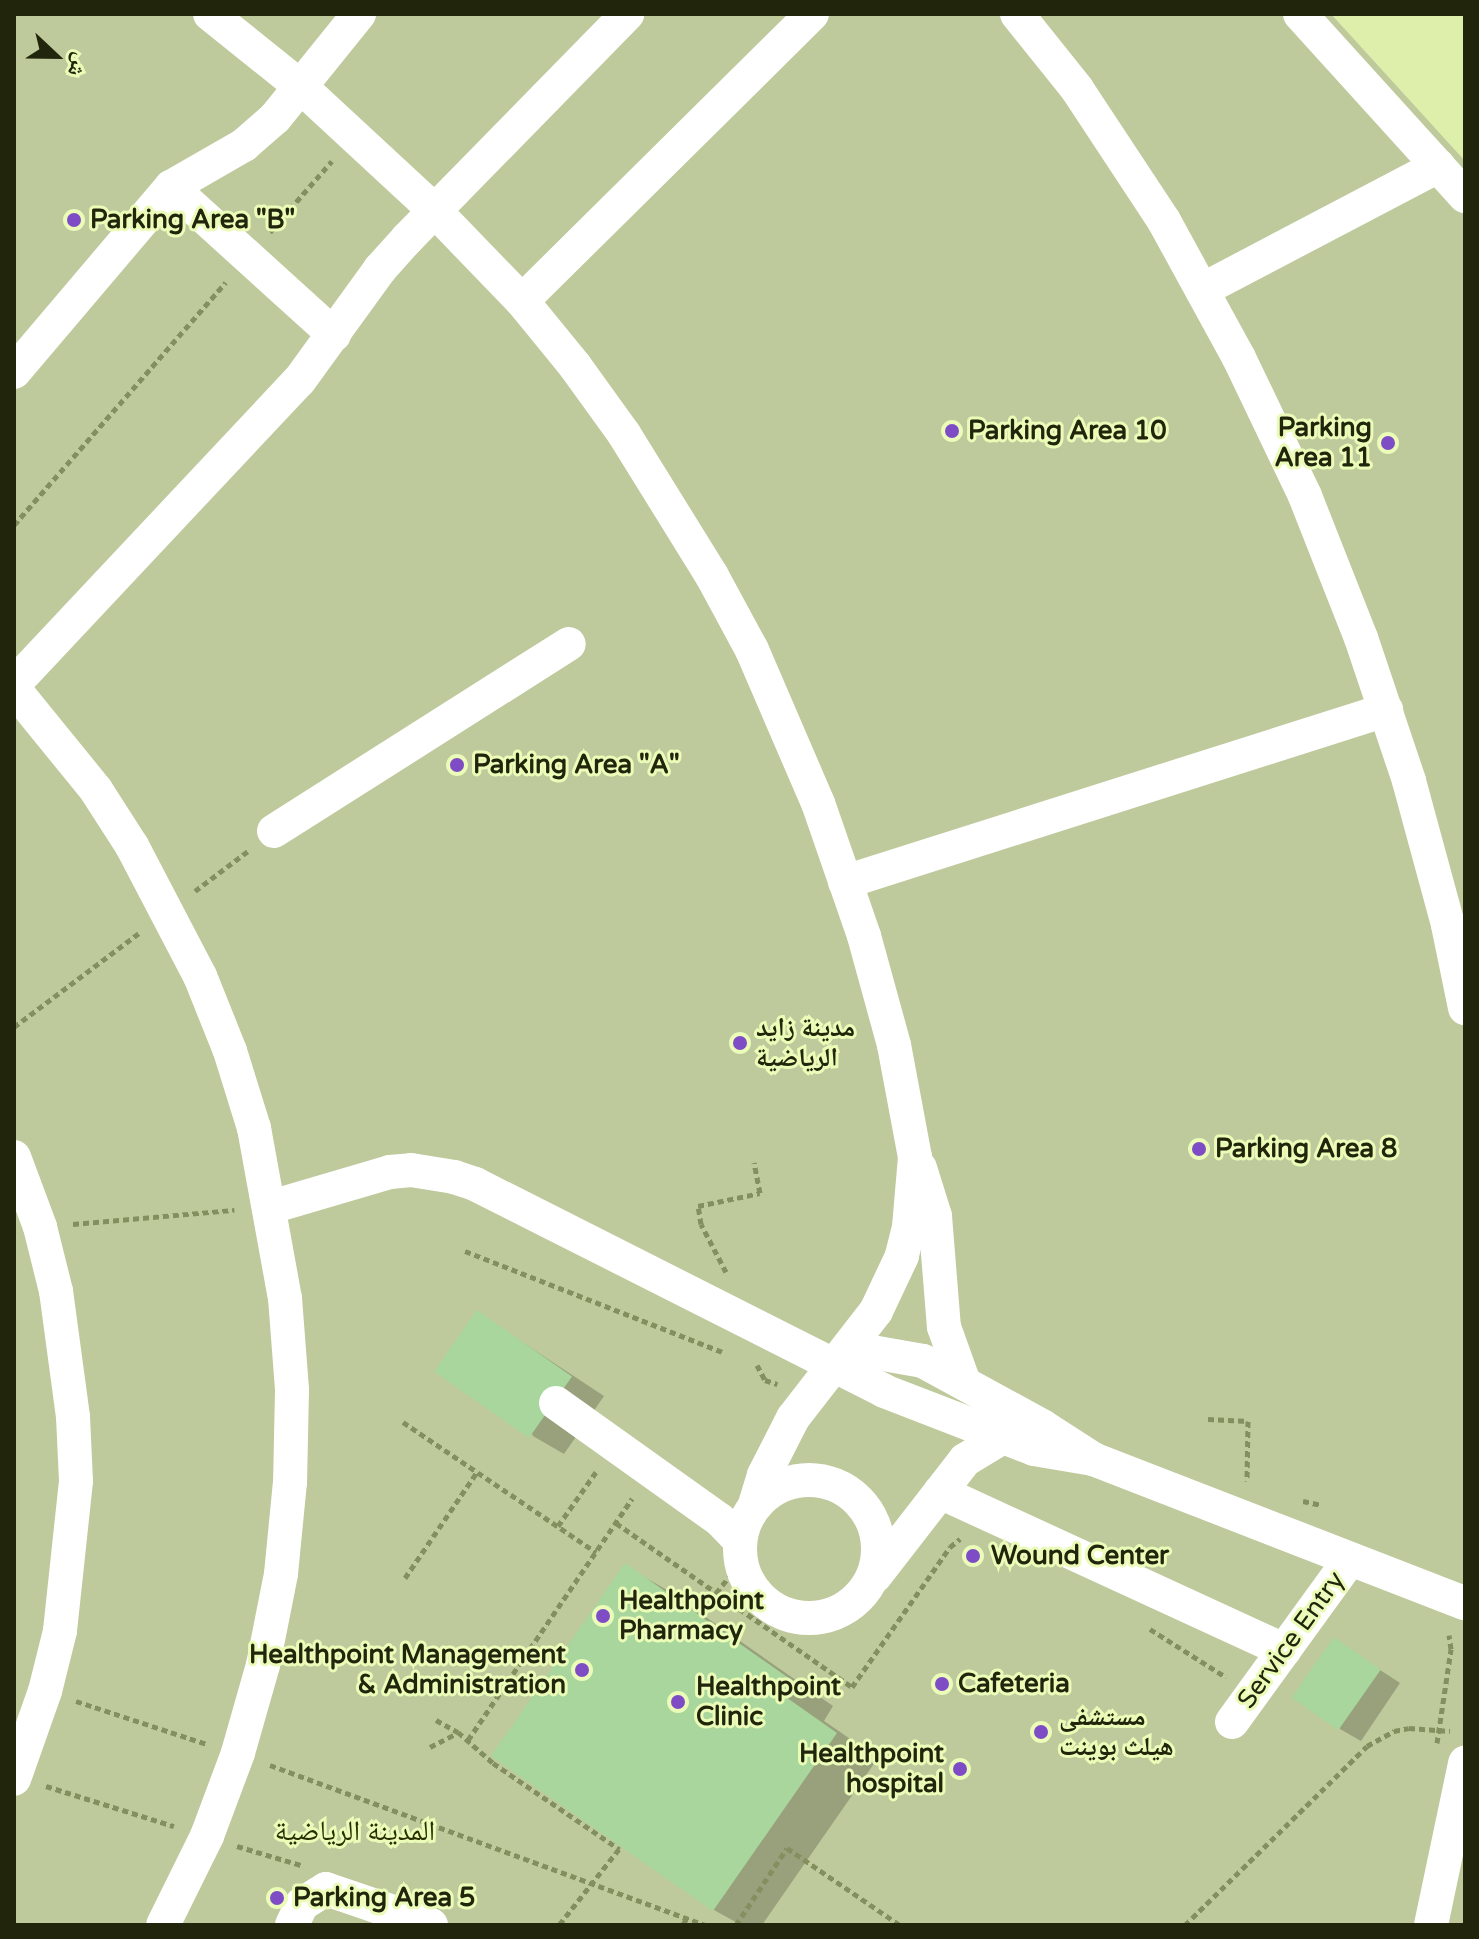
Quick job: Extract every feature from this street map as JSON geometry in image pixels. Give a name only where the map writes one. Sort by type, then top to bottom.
[{"type":"lane","points":[[210,14],[300,86],[435,211],[522,301],[624,434],[712,576],[786,726],[845,882],[881,990],[915,1157],[935,1216],[944,1327],[964,1383]]},
{"type":"lane","points":[[14,372],[171,187],[244,145],[275,118],[359,14]]},
{"type":"lane","points":[[163,1925],[207,1836],[238,1753],[263,1665],[281,1574],[290,1482],[292,1390],[285,1298],[271,1207],[254,1128],[230,1051],[193,963],[132,846],[96,790],[14,687],[299,381],[380,269],[627,14]]},
{"type":"lane","points":[[522,301],[812,14]]},
{"type":"lane","points":[[1017,14],[1077,89],[1122,154],[1202,290],[1305,496],[1386,710],[1430,853],[1465,1008]]},
{"type":"lane","points":[[1300,14],[1465,196]]},
{"type":"lane","points":[[1202,290],[1438,166]]},
{"type":"lane","points":[[171,187],[334,335]]},
{"type":"lane","points":[[274,831],[569,644]]},
{"type":"lane","points":[[845,882],[1386,710]]},
{"type":"lane","points":[[14,1157],[40,1227],[62,1324],[76,1449],[74,1512],[64,1600],[45,1691],[14,1779]]},
{"type":"lane","points":[[915,1157],[909,1227],[896,1271],[876,1311],[833,1363],[777,1446],[746,1531],[748,1583],[760,1599],[778,1612],[798,1618],[819,1618],[839,1612],[857,1599],[972,1454],[1001,1438]]},
{"type":"lane","points":[[271,1207],[390,1172],[444,1174],[475,1184],[884,1391],[1044,1452],[1093,1459]]},
{"type":"lane","points":[[833,1363],[855,1354],[890,1353],[923,1361],[1093,1459],[1465,1603]]},
{"type":"lane","points":[[560,1397],[746,1531]]},
{"type":"lane","points":[[746,1531],[779,1486],[808,1479],[829,1482],[848,1491],[863,1504],[874,1522],[878,1553],[870,1582]]},
{"type":"lane","points":[[940,1492],[1284,1650]]},
{"type":"lane","name":"Service Entry","points":[[1232,1722],[1350,1559]]},
{"type":"lane","points":[[1431,1925],[1465,1763]]},
{"type":"lane","points":[[292,1925],[302,1904],[326,1889],[431,1925]]},
{"type":"path","points":[[14,525],[354,136]]},
{"type":"path","points":[[698,1342],[726,1283],[726,1272],[723,1261],[701,1224],[698,1206],[760,1193],[754,1163]]},
{"type":"path","points":[[40,1227],[271,1207]]},
{"type":"path","points":[[1208,1419],[1248,1421],[1246,1478],[1253,1489]]},
{"type":"path","points":[[403,1422],[596,1552]]},
{"type":"path","points":[[558,1526],[601,1466]]},
{"type":"path","points":[[405,1578],[477,1472]]},
{"type":"path","points":[[468,1740],[637,1491]]},
{"type":"path","points":[[1292,1498],[1322,1505]]},
{"type":"path","points":[[616,1523],[852,1687],[950,1547],[967,1535]]},
{"type":"path","points":[[716,1593],[746,1531]]},
{"type":"path","points":[[1149,1628],[1252,1694]]},
{"type":"path","points":[[45,1691],[238,1753],[705,1925]]},
{"type":"path","points":[[436,1720],[458,1732],[493,1763],[619,1849],[559,1925]]},
{"type":"path","points":[[1185,1925],[1367,1746],[1394,1731],[1409,1728],[1465,1733]]},
{"type":"path","points":[[430,1747],[458,1732]]},
{"type":"path","points":[[736,1925],[787,1848],[900,1925]]},
{"type":"path","points":[[683,1925],[687,1917]]},
{"type":"green space","name":"مدينة زايد الرياضية","points":[[14,14],[1331,14],[1465,161],[1465,1925],[14,1925]]},
{"type":"building","points":[[477,1310],[572,1377],[529,1438],[434,1371]]},
{"type":"building","points":[[625,1563],[793,1681],[783,1695],[837,1733],[713,1911],[491,1756]]},
{"type":"building","points":[[1334,1637],[1381,1670],[1338,1730],[1292,1698]]},
{"type":"place","name":"Parking Area \"B\"","points":[[74,220]]},
{"type":"place","name":"Parking Area 10","points":[[952,431]]},
{"type":"place","name":"Parking Area 11","points":[[1388,443]]},
{"type":"place","name":"Parking Area \"A\"","points":[[457,765]]},
{"type":"place","name":"مدينة زايد الرياضية","points":[[740,1043]]},
{"type":"place","name":"Parking Area 8","points":[[1199,1149]]},
{"type":"place","name":"Wound Center","points":[[973,1556]]},
{"type":"place","name":"Healthpoint Pharmacy","points":[[603,1616]]},
{"type":"place","name":"Healthpoint Management & Administration","points":[[582,1670]]},
{"type":"place","name":"Cafeteria","points":[[942,1684]]},
{"type":"place","name":"Healthpoint Clinic","points":[[678,1702]]},
{"type":"place","name":"مستشفى هيلث بوينت","points":[[1041,1732]]},
{"type":"place","name":"Healthpoint hospital","points":[[960,1769]]},
{"type":"place","name":"Parking Area 5","points":[[277,1898]]},
{"type":"district","name":"المدينة الرياضية","points":[[355,1831]]}]
